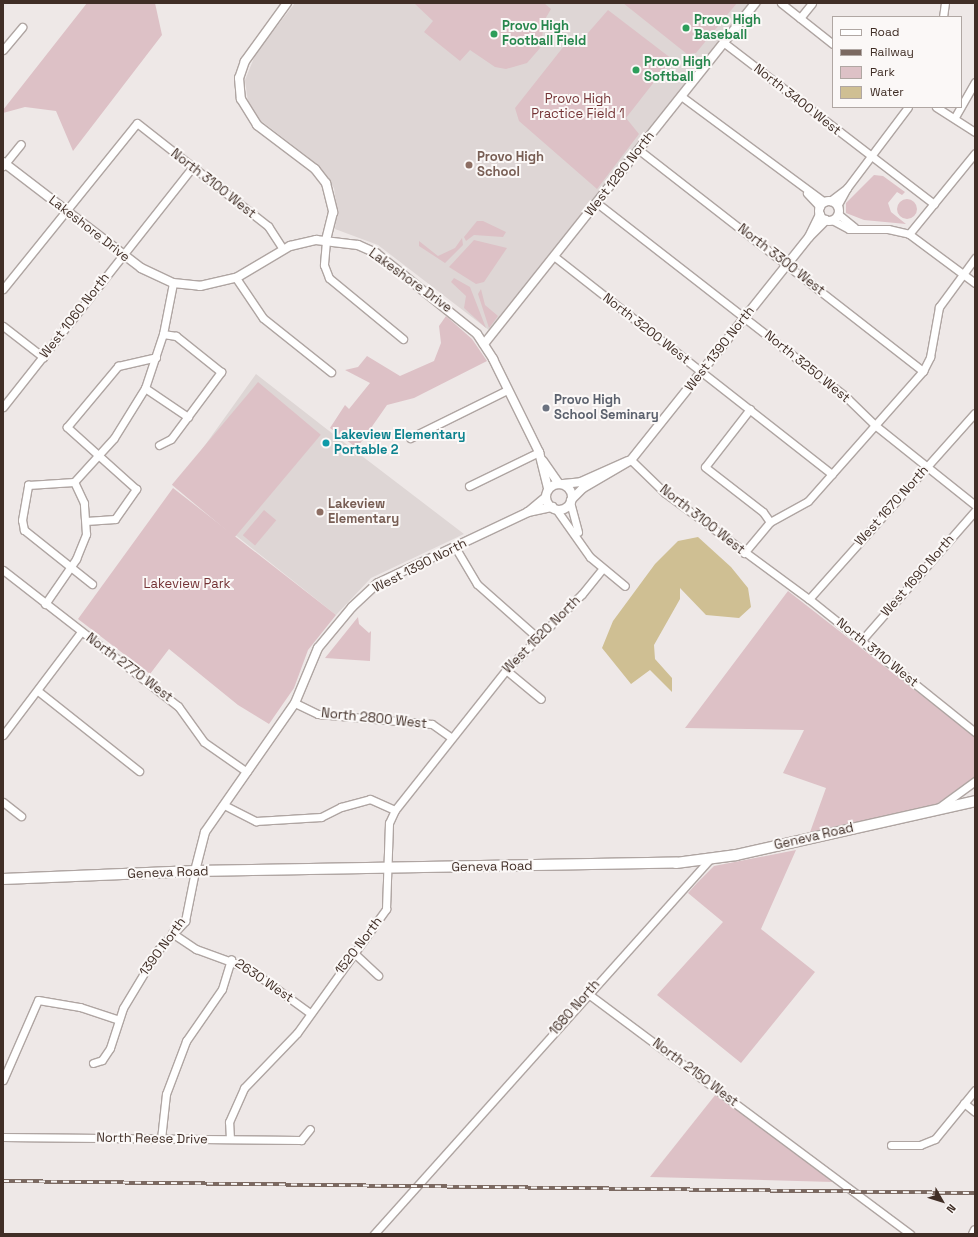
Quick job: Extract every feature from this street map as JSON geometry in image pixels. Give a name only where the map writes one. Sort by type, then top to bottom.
[{"type":"main road","name":"Geneva Road","points":[[3,879],[195,871],[676,863],[710,859],[975,801]]},
{"type":"street","points":[[287,3],[245,61],[239,78],[241,99],[258,125],[315,170],[326,183],[333,212],[326,240],[324,265],[329,278],[403,339]]},
{"type":"street","name":"West 1280 North","points":[[484,344],[555,257],[755,3]]},
{"type":"street","points":[[781,3],[832,43]]},
{"type":"street","points":[[800,18],[812,3]]},
{"type":"street","points":[[943,16],[945,3]]},
{"type":"street","points":[[3,50],[22,27]]},
{"type":"street","name":"North 3400 West","points":[[723,42],[934,204]]},
{"type":"street","points":[[962,104],[975,82]]},
{"type":"street","points":[[681,96],[807,193],[849,229],[854,227],[909,234],[975,283]]},
{"type":"street","name":"West 1390 North","points":[[571,501],[583,488],[631,460],[809,237],[833,215],[847,188],[907,108]]},
{"type":"street","points":[[938,108],[954,117],[975,132]]},
{"type":"street","points":[[954,117],[959,108]]},
{"type":"street","name":"North 3100 West","points":[[64,210],[98,175],[137,123],[192,168],[268,226],[283,249]]},
{"type":"street","points":[[4,164],[21,144]]},
{"type":"street","name":"North 3300 West","points":[[639,150],[923,371]]},
{"type":"street","points":[[909,234],[975,153]]},
{"type":"street","name":"Lakeshore Drive","points":[[4,164],[123,256],[173,283],[200,286],[236,278],[283,249],[326,240],[358,245],[376,253],[466,323],[484,344],[539,452],[542,461],[547,493]]},
{"type":"street","name":"West 1060 North","points":[[3,407],[192,168]]},
{"type":"street","name":"West 1390 North","points":[[809,237],[823,206],[847,188]]},
{"type":"street","name":"North 3250 West","points":[[597,203],[845,396],[876,426],[975,505]]},
{"type":"street","points":[[823,206],[833,215]]},
{"type":"street","points":[[3,289],[64,210]]},
{"type":"street","name":"North 3200 West","points":[[555,257],[832,474]]},
{"type":"street","points":[[744,553],[770,522],[808,500],[876,426],[923,371],[930,357],[939,307],[975,258]]},
{"type":"street","points":[[236,278],[263,318],[331,372]]},
{"type":"street","points":[[92,584],[24,530],[22,520],[28,485],[74,482],[101,454],[145,388],[163,334],[173,283]]},
{"type":"street","points":[[3,326],[43,357]]},
{"type":"street","points":[[159,445],[171,439],[221,372],[176,336],[163,334]]},
{"type":"street","points":[[86,520],[115,519],[136,489],[101,454],[67,427],[118,366],[156,357]]},
{"type":"street","points":[[145,388],[188,417]]},
{"type":"street","points":[[410,438],[507,390]]},
{"type":"street","points":[[750,409],[705,467],[763,512],[770,522]]},
{"type":"street","name":"West 1670 North","points":[[809,599],[975,413]]},
{"type":"street","points":[[469,486],[539,452]]},
{"type":"street","name":"West 1390 North","points":[[561,484],[581,482],[631,460]]},
{"type":"street","name":"North 3100 West","points":[[631,460],[665,493],[776,577]]},
{"type":"street","name":"Lakeshore Drive","points":[[542,461],[561,484]]},
{"type":"street","points":[[45,604],[70,568],[83,545],[86,520],[74,482]]},
{"type":"street","points":[[580,541],[570,490],[561,484],[547,493],[554,508],[602,569],[625,586]]},
{"type":"street","name":"West 1390 North","points":[[528,512],[547,493]]},
{"type":"street","points":[[554,508],[564,508],[571,501]]},
{"type":"street","name":"West 1390 North","points":[[294,703],[318,648],[365,594],[378,583],[528,512],[554,508]]},
{"type":"street","name":"West 1690 North","points":[[861,640],[975,511]]},
{"type":"street","points":[[455,547],[477,584],[537,636]]},
{"type":"street","name":"West 1520 North","points":[[452,738],[506,670],[537,636],[573,604],[602,569]]},
{"type":"street","name":"North 2770 West","points":[[3,570],[178,706],[204,742],[247,772]]},
{"type":"street","name":"North 3110 West","points":[[776,577],[809,599],[975,732]]},
{"type":"street","points":[[3,735],[38,691],[81,632]]},
{"type":"street","points":[[506,670],[541,698]]},
{"type":"street","points":[[38,691],[139,771]]},
{"type":"street","name":"North 2800 West","points":[[294,703],[318,714],[432,724],[452,738]]},
{"type":"street","name":"1390 North","points":[[94,1063],[102,1060],[110,1048],[119,1020],[141,978],[172,934],[185,921],[195,871],[205,832],[294,703]]},
{"type":"street","name":"1520 North","points":[[230,1140],[229,1122],[244,1088],[297,1033],[386,909],[386,868],[389,823],[396,810],[452,738]]},
{"type":"street","points":[[933,811],[975,781]]},
{"type":"street","points":[[224,805],[256,821],[321,817],[341,806],[370,799],[396,810]]},
{"type":"street","points":[[3,802],[21,816]]},
{"type":"street","name":"1680 North","points":[[374,1234],[388,1219],[403,1207],[587,993],[710,859]]},
{"type":"street","name":"2630 West","points":[[172,934],[196,949],[230,959],[310,1013]]},
{"type":"street","points":[[354,953],[378,975]]},
{"type":"street","points":[[161,1139],[166,1094],[186,1041],[222,989],[230,959]]},
{"type":"street","name":"North 2150 West","points":[[587,993],[910,1234]]},
{"type":"street","points":[[3,1080],[6,1060],[38,1000],[119,1020]]},
{"type":"street","points":[[892,1145],[920,1145],[935,1139],[975,1090]]},
{"type":"street","points":[[964,1103],[975,1112]]},
{"type":"street","name":"North Reese Drive","points":[[3,1137],[301,1140],[310,1129]]},
{"type":"shaded area","name":"Provo High School","points":[[295,3],[750,3],[490,331],[378,245],[335,229],[337,210],[334,188],[308,157],[260,120],[248,102],[245,80],[256,53]]},
{"type":"shaded area","name":"Lakeview Elementary","points":[[256,374],[464,534],[371,578],[336,615],[175,487]]},
{"type":"green space","points":[[87,3],[155,3],[162,35],[73,151],[56,111],[25,107],[3,113],[3,110]]},
{"type":"green space","points":[[414,3],[544,3],[551,9],[544,21],[541,47],[527,63],[506,69],[495,67],[470,50],[460,61],[424,32],[433,21]]},
{"type":"green space","name":"Provo High Baseball","points":[[623,3],[737,3],[696,53],[687,54]]},
{"type":"green space","name":"Provo High Practice Field 1","points":[[608,10],[672,59],[626,118],[639,134],[597,189],[519,121],[515,108],[564,46],[587,34]]},
{"type":"green space","points":[[874,175],[883,176],[905,192],[902,195],[897,192],[888,203],[891,212],[906,224],[864,220],[846,213],[846,203]]},
{"type":"green space","points":[[907,199],[914,202],[917,209],[914,216],[907,219],[900,216],[897,209],[900,202]]},
{"type":"green space","points":[[477,221],[483,221],[506,232],[503,237],[474,235],[466,241],[464,237]]},
{"type":"green space","points":[[462,238],[463,245],[445,263],[419,246],[419,241],[438,256],[455,248]]},
{"type":"green space","points":[[474,240],[507,248],[484,282],[476,284],[449,267]]},
{"type":"green space","points":[[454,278],[470,287],[486,328],[464,308],[466,296],[451,282]]},
{"type":"green space","points":[[481,289],[485,305],[498,316],[489,328],[478,294]]},
{"type":"green space","points":[[446,316],[472,339],[487,361],[414,398],[387,405],[357,448],[330,428],[345,405],[349,409],[370,383],[345,370],[358,367],[367,356],[400,376],[434,361],[441,343],[439,326]]},
{"type":"green space","points":[[258,382],[321,435],[235,537],[172,485]]},
{"type":"green space","name":"Lakeview Park","points":[[173,488],[336,615],[308,650],[294,688],[269,724],[238,705],[169,649],[150,674],[78,619]]},
{"type":"green space","points":[[264,510],[276,520],[255,546],[243,535]]},
{"type":"green space","points":[[788,591],[975,737],[975,778],[932,807],[809,835],[826,788],[783,773],[804,730],[685,728]]},
{"type":"green space","points":[[358,617],[359,624],[369,633],[371,631],[370,661],[325,658]]},
{"type":"green space","points":[[796,850],[761,929],[815,972],[741,1063],[657,995],[723,922],[688,893],[697,883],[714,866]]},
{"type":"green space","points":[[716,1094],[799,1155],[833,1182],[650,1177]]},
{"type":"water","points":[[698,537],[731,567],[748,588],[751,607],[739,618],[706,615],[680,588],[680,599],[654,645],[655,659],[672,678],[672,692],[650,670],[631,684],[602,648],[613,621],[655,564],[678,541]]},
{"type":"railway","points":[[3,1181],[975,1193]]},
{"type":"place","name":"Provo High Baseball","points":[[686,28]]},
{"type":"place","name":"Provo High Football Field","points":[[494,34]]},
{"type":"place","name":"Provo High Softball","points":[[636,70]]},
{"type":"place","name":"Provo High School","points":[[469,165]]},
{"type":"place","name":"Provo High School Seminary","points":[[546,408]]},
{"type":"place","name":"Lakeview Elementary Portable 2","points":[[326,443]]},
{"type":"place","name":"Lakeview Elementary","points":[[320,512]]}]
